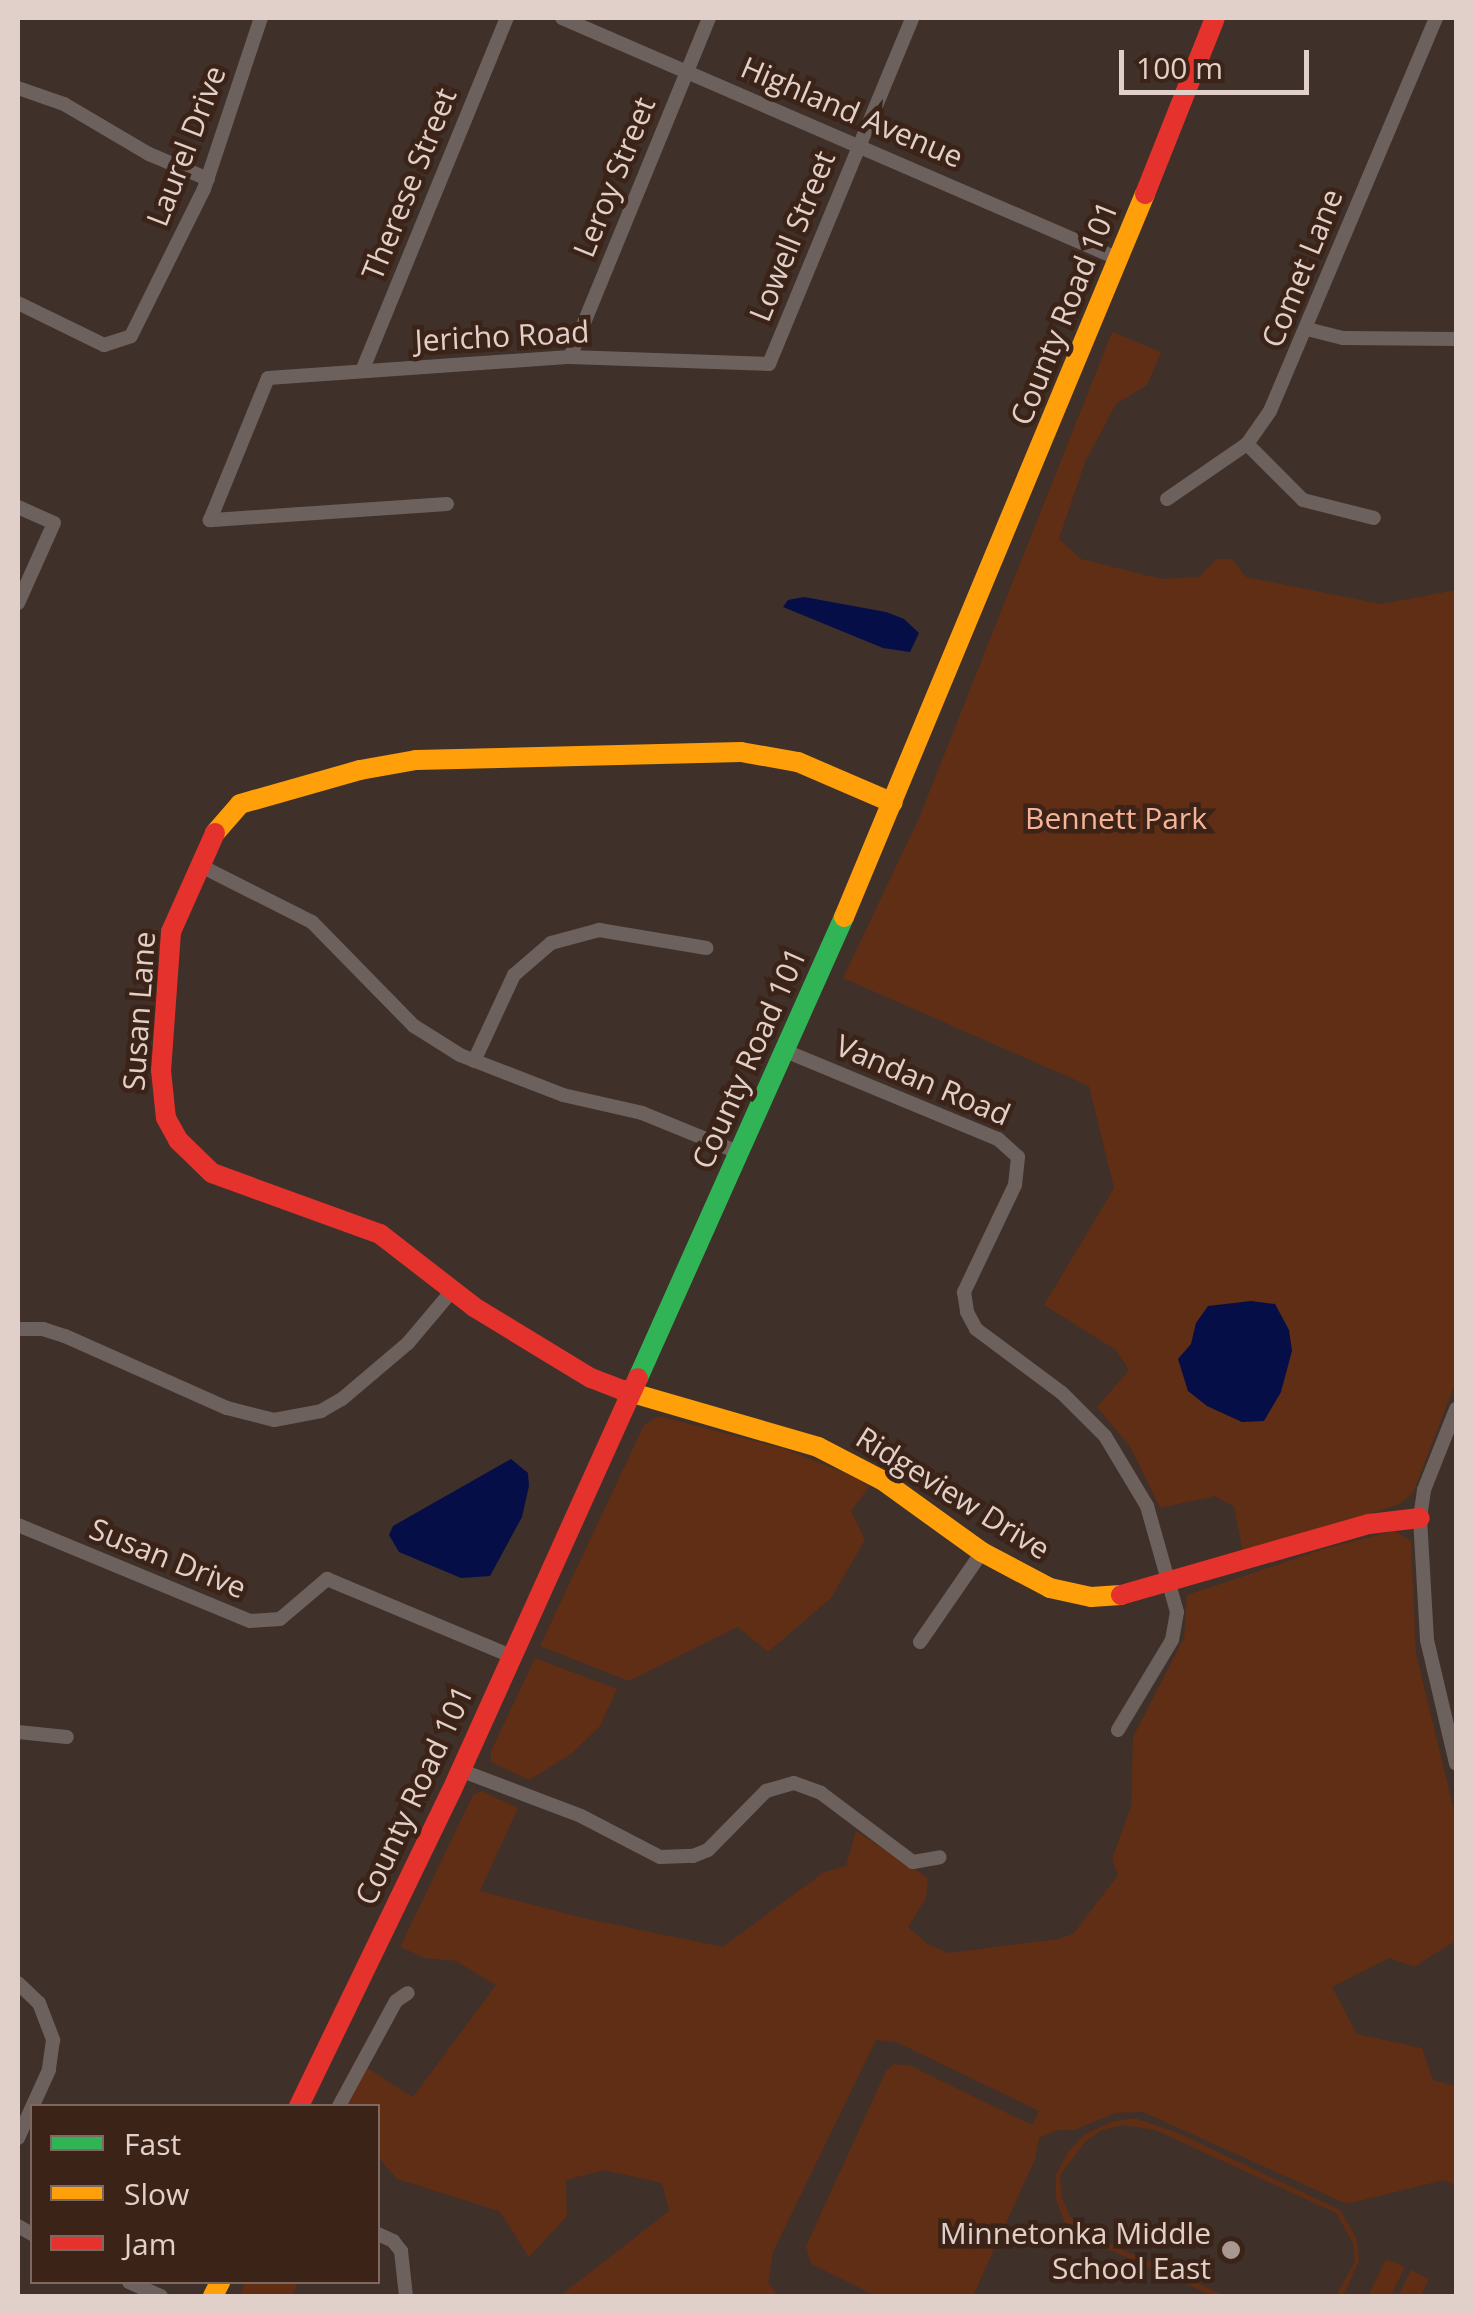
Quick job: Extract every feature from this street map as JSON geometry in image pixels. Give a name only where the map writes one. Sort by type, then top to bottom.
[{"type":"street","name":"Laurel Drive","points":[[18,302],[94,342],[122,342],[136,327],[208,179],[261,18]]},
{"type":"street","name":"Therese Street","points":[[362,371],[507,18]]},
{"type":"street","name":"Highland Avenue","points":[[562,18],[1119,258]]},
{"type":"street","name":"Leroy Street","points":[[570,356],[709,18]]},
{"type":"street","name":"Lowell Street","points":[[769,364],[912,18]]},
{"type":"street","name":"County Road 101","points":[[300,2104],[460,1770],[740,1152],[893,802],[1216,18]]},
{"type":"street","name":"Comet Lane","points":[[1167,499],[1247,444],[1270,411],[1436,18]]},
{"type":"street","points":[[18,88],[64,104],[148,154],[208,179]]},
{"type":"street","points":[[1307,330],[1343,338],[1456,340]]},
{"type":"street","name":"Jericho Road","points":[[447,504],[210,520],[268,378],[570,356],[769,364]]},
{"type":"street","points":[[1247,444],[1302,500],[1374,518]]},
{"type":"street","points":[[18,507],[54,523],[18,603]]},
{"type":"street","name":"Susan Lane","points":[[631,1394],[574,1369],[452,1291],[380,1234],[212,1174],[178,1140],[166,1118],[161,1094],[167,955],[178,910],[226,814],[240,804],[360,770],[416,760],[741,752],[798,762],[893,802]]},
{"type":"street","points":[[198,865],[312,922],[414,1026],[474,1060],[563,1095],[642,1113],[740,1152]]},
{"type":"street","points":[[474,1060],[514,974],[551,943],[599,930],[706,948]]},
{"type":"street","name":"Vandan Road","points":[[783,1050],[998,1139],[1014,1150],[1019,1166],[1015,1185],[968,1281],[966,1312],[976,1329],[1062,1393],[1105,1436],[1146,1506],[1177,1612],[1172,1640],[1118,1730]]},
{"type":"street","points":[[18,1329],[43,1329],[64,1336],[250,1417],[298,1418],[321,1412],[376,1372],[452,1291]]},
{"type":"street","name":"Ridgeview Drive","points":[[631,1394],[818,1447],[905,1494],[1018,1574],[1068,1594],[1110,1597],[1171,1586],[1369,1524],[1420,1518]]},
{"type":"street","points":[[1456,1408],[1424,1490],[1420,1518],[1427,1640],[1456,1764]]},
{"type":"street","name":"Susan Drive","points":[[18,1525],[250,1621],[280,1619],[327,1579],[510,1656]]},
{"type":"street","points":[[920,1642],[982,1552]]},
{"type":"street","points":[[18,1732],[67,1737]]},
{"type":"street","points":[[460,1770],[581,1816],[660,1857],[693,1856],[708,1850],[766,1791],[794,1783],[821,1793],[913,1862],[940,1857]]},
{"type":"street","points":[[18,1984],[39,2002],[53,2040],[49,2070],[34,2104]]},
{"type":"street","points":[[340,2104],[396,2001],[408,1993]]},
{"type":"street","points":[[18,2138],[30,2112]]},
{"type":"street","points":[[380,2235],[393,2241],[400,2251],[406,2290]]},
{"type":"street","points":[[134,2284],[162,2296]]},
{"type":"green space","name":"Bennett Park","points":[[1112,332],[1161,352],[1147,385],[1116,404],[1085,462],[1059,539],[1081,559],[1161,579],[1199,577],[1216,559],[1232,559],[1246,577],[1381,604],[1456,590],[1456,1381],[1413,1493],[1400,1504],[1243,1553],[1234,1507],[1215,1496],[1160,1508],[1131,1448],[1097,1407],[1129,1370],[1116,1350],[1044,1305],[1114,1188],[1089,1086],[843,978],[919,818]]},
{"type":"green space","points":[[659,1416],[785,1449],[855,1477],[869,1487],[851,1511],[865,1540],[831,1598],[768,1652],[738,1627],[629,1681],[540,1646],[644,1425]]},
{"type":"green space","points":[[1395,1531],[1411,1541],[1416,1653],[1456,1819],[1456,1931],[1454,1942],[1414,1967],[1389,1958],[1332,1987],[1357,2034],[1422,2048],[1433,2080],[1456,2086],[1456,2186],[1444,2180],[1347,2204],[1143,2112],[1115,2113],[1075,2130],[1059,2130],[1039,2138],[1035,2159],[973,2296],[876,2296],[811,2264],[806,2246],[886,2071],[894,2064],[911,2066],[1032,2125],[1039,2111],[896,2042],[876,2040],[773,2252],[768,2283],[779,2296],[560,2296],[669,2211],[662,2183],[604,2170],[566,2180],[567,2216],[529,2257],[499,2211],[397,2179],[380,2159],[380,2104],[348,2104],[367,2068],[413,2097],[496,1985],[456,1961],[425,1958],[400,1947],[473,1795],[482,1791],[518,1808],[480,1891],[583,1918],[723,1947],[824,1872],[846,1866],[856,1831],[928,1878],[926,1898],[908,1927],[928,1944],[948,1953],[1058,1939],[1073,1934],[1118,1875],[1112,1859],[1131,1806],[1133,1737],[1184,1638],[1187,1595],[1327,1548]]},
{"type":"green space","points":[[535,1658],[617,1689],[600,1726],[570,1755],[529,1780],[491,1762],[491,1751]]},
{"type":"green space","points":[[1135,2118],[1178,2133],[1340,2210],[1357,2239],[1359,2261],[1343,2296],[1336,2296],[1355,2261],[1353,2243],[1336,2213],[1155,2130],[1124,2125],[1102,2130],[1085,2142],[1060,2175],[1062,2198],[1071,2218],[1094,2237],[1226,2296],[1213,2296],[1083,2238],[1064,2221],[1056,2199],[1056,2174],[1068,2152],[1085,2134],[1111,2122]]},
{"type":"green space","points":[[1386,2259],[1405,2267],[1391,2296],[1368,2296]]},
{"type":"green space","points":[[1411,2270],[1429,2279],[1421,2296],[1398,2296]]},
{"type":"green space","points":[[244,2284],[297,2284],[292,2296],[241,2296]]},
{"type":"shaded area","points":[[804,597],[886,612],[904,619],[919,633],[910,652],[883,648],[783,607],[788,600]]},
{"type":"shaded area","points":[[1251,1301],[1275,1304],[1289,1330],[1292,1351],[1281,1392],[1264,1421],[1242,1422],[1207,1406],[1188,1391],[1178,1359],[1191,1344],[1196,1323],[1208,1306]]},
{"type":"shaded area","points":[[511,1459],[528,1473],[529,1486],[522,1517],[490,1576],[461,1578],[399,1552],[389,1535],[393,1526]]},
{"type":"traffic: fast","points":[[638,1378],[844,917]]},
{"type":"traffic: slow","points":[[844,917],[1145,194]]},
{"type":"traffic: slow","points":[[215,833],[240,804],[360,770],[416,760],[741,752],[798,762],[893,803]]},
{"type":"traffic: slow","points":[[622,1390],[818,1447],[882,1480],[982,1552],[1050,1588],[1091,1597],[1121,1595]]},
{"type":"traffic: slow","points":[[213,2296],[219,2284]]},
{"type":"traffic: jam","points":[[1145,194],[1215,18]]},
{"type":"traffic: jam","points":[[215,833],[171,932],[161,1070],[166,1118],[178,1140],[212,1173],[380,1234],[474,1307],[591,1378],[622,1390]]},
{"type":"traffic: jam","points":[[300,2104],[451,1792],[638,1378]]},
{"type":"traffic: jam","points":[[1121,1595],[1369,1524],[1420,1518]]},
{"type":"place","name":"Minnetonka Middle School East","points":[[1231,2250]]}]
